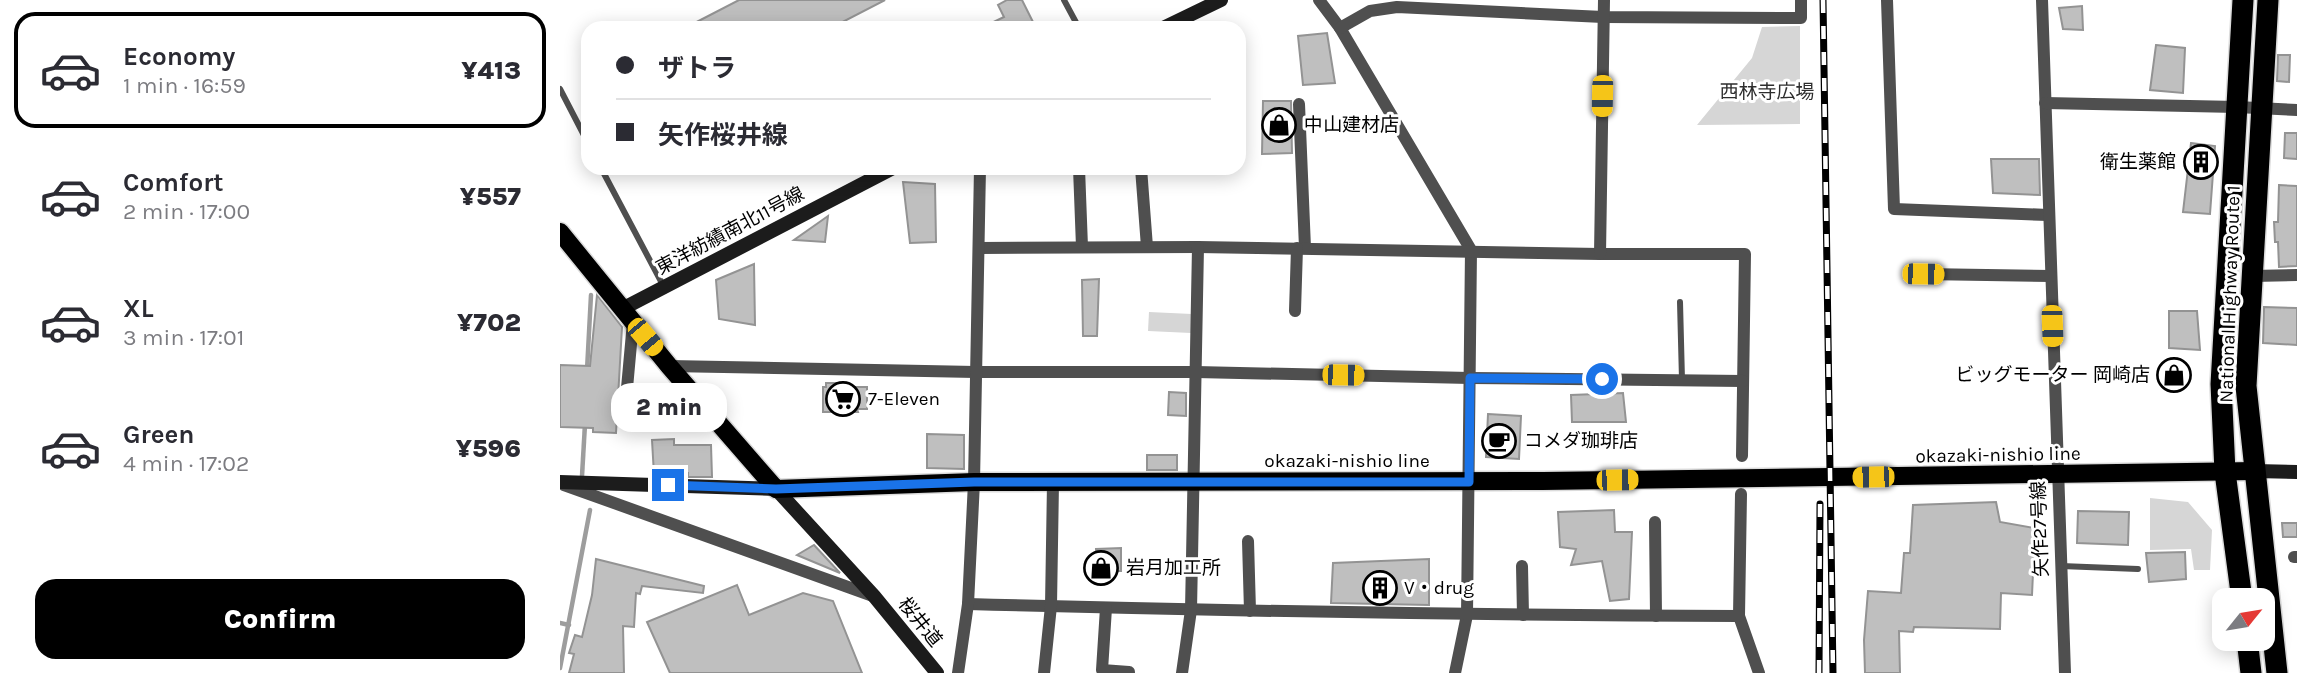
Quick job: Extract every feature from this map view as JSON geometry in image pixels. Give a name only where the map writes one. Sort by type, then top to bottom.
[{"type":"highway","name":"National Highway Route 1","points":[[2240,588],[2225,472],[2221,384],[2243,0]]},
{"type":"highway","name":"National Highway Route 1","points":[[2268,0],[2246,386],[2277,673]]},
{"type":"highway","points":[[2248,651],[2251,673]]},
{"type":"main road","points":[[560,232],[669,366],[776,489]]},
{"type":"main road","name":"okazaki-nishio line","points":[[776,489],[974,482],[1469,482],[2255,471]]},
{"type":"street","points":[[1178,21],[1221,0]]},
{"type":"street","points":[[1319,0],[1340,29],[1471,250],[1467,615],[1455,673]]},
{"type":"street","points":[[1600,254],[1604,0]]},
{"type":"street","points":[[1340,29],[1370,11],[1397,6],[1534,7],[1603,17],[1801,18],[1801,0]]},
{"type":"street","points":[[1887,0],[1894,209],[2048,215]]},
{"type":"street","points":[[2042,0],[2045,103],[2297,110]]},
{"type":"street","name":"矢作27号線","points":[[2045,103],[2065,673]]},
{"type":"street","points":[[1295,311],[1301,248],[1299,104]]},
{"type":"street","name":"東洋紡績南北11号線","points":[[627,316],[664,288],[880,175]]},
{"type":"street","points":[[958,673],[968,604],[974,482],[980,175]]},
{"type":"street","points":[[1079,175],[1082,247]]},
{"type":"street","points":[[1142,175],[1147,247]]},
{"type":"street","points":[[1182,673],[1191,610],[1198,247]]},
{"type":"street","points":[[979,248],[1198,247],[1745,254],[1742,456]]},
{"type":"street","points":[[1923,274],[2051,276]]},
{"type":"street","points":[[2253,276],[2297,275]]},
{"type":"street","points":[[624,421],[627,316]]},
{"type":"street","points":[[669,366],[1743,381]]},
{"type":"street","points":[[2255,471],[2297,472]]},
{"type":"street","points":[[560,483],[776,489]]},
{"type":"street","points":[[560,483],[873,596]]},
{"type":"street","points":[[1044,673],[1051,606],[1053,483]]},
{"type":"street","name":"桜井道","points":[[776,489],[873,596],[937,673]]},
{"type":"street","points":[[1741,494],[1739,616],[1759,673]]},
{"type":"street","points":[[1655,522],[1656,615]]},
{"type":"street","points":[[1248,541],[1250,611]]},
{"type":"street","points":[[1522,566],[1523,615]]},
{"type":"street","points":[[968,604],[1467,615],[1739,616]]},
{"type":"street","points":[[1106,608],[1102,670],[1129,672]]},
{"type":"lane","points":[[1064,0],[1075,21]]},
{"type":"lane","points":[[560,89],[581,130]]},
{"type":"lane","points":[[605,175],[664,288]]},
{"type":"lane","points":[[1680,302],[1682,380]]},
{"type":"lane","points":[[2061,566],[2137,569]]},
{"type":"green space","name":"西林寺広場","points":[[1800,26],[1800,124],[1697,125],[1752,58],[1762,27]]},
{"type":"green space","points":[[1149,312],[1192,314],[1191,333],[1148,331]]},
{"type":"green space","points":[[2150,498],[2188,502],[2212,530],[2210,570],[2194,570],[2191,549],[2150,550]]},
{"type":"building","points":[[739,0],[885,0],[844,21],[698,21]]},
{"type":"building","points":[[1007,0],[1022,0],[1032,21],[996,21],[1004,17],[998,5]]},
{"type":"building","points":[[2082,6],[2083,30],[2063,29],[2059,8]]},
{"type":"building","points":[[1327,33],[1335,83],[1303,85],[1298,36]]},
{"type":"building","points":[[2156,45],[2185,48],[2183,93],[2150,90]]},
{"type":"building","points":[[2278,55],[2290,55],[2289,82],[2277,81]]},
{"type":"building","points":[[1263,101],[1291,101],[1292,153],[1262,154]]},
{"type":"building","points":[[2285,133],[2297,133],[2297,159],[2284,158]]},
{"type":"building","points":[[2191,143],[2215,146],[2210,214],[2183,212]]},
{"type":"building","points":[[1991,159],[2039,159],[2040,195],[1993,193]]},
{"type":"building","points":[[903,182],[935,184],[936,242],[910,243]]},
{"type":"building","points":[[2279,185],[2297,186],[2297,266],[2279,267],[2274,222],[2278,222]]},
{"type":"building","points":[[828,216],[825,242],[794,240]]},
{"type":"building","points":[[754,264],[755,325],[719,319],[716,280]]},
{"type":"building","points":[[1099,279],[1097,336],[1083,336],[1082,280]]},
{"type":"building","points":[[597,295],[622,327],[616,433],[593,432],[593,428],[560,427],[560,365],[590,366]]},
{"type":"building","points":[[2264,307],[2297,308],[2297,345],[2263,343]]},
{"type":"building","points":[[2169,311],[2197,311],[2200,350],[2169,348]]},
{"type":"building","points":[[826,383],[840,383],[840,387],[867,387],[867,409],[857,409],[858,412],[823,412],[823,387],[826,387]]},
{"type":"building","points":[[1169,392],[1186,393],[1186,416],[1168,415]]},
{"type":"building","points":[[1623,393],[1626,422],[1572,422],[1571,395]]},
{"type":"building","points":[[1488,414],[1521,416],[1519,459],[1486,457]]},
{"type":"building","points":[[927,434],[964,435],[964,469],[927,468]]},
{"type":"building","points":[[674,439],[674,445],[711,445],[712,477],[688,477],[688,473],[654,475],[652,440]]},
{"type":"building","points":[[1147,455],[1177,455],[1177,470],[1147,470]]},
{"type":"building","points":[[1996,502],[2000,522],[2039,529],[2037,551],[2034,551],[2032,595],[2001,593],[2000,629],[1914,627],[1913,632],[1899,631],[1900,673],[1865,673],[1864,640],[1868,591],[1901,593],[1904,553],[1910,553],[1913,505]]},
{"type":"building","points":[[1614,510],[1615,532],[1632,532],[1629,599],[1610,601],[1602,561],[1571,565],[1576,549],[1560,547],[1558,512]]},
{"type":"building","points":[[2078,511],[2129,512],[2128,545],[2077,543]]},
{"type":"building","points":[[2282,523],[2297,523],[2297,537],[2283,537]]},
{"type":"building","points":[[814,545],[840,573],[797,555]]},
{"type":"building","points":[[1121,548],[1121,571],[1097,571],[1096,549]]},
{"type":"building","points":[[2185,552],[2186,579],[2149,582],[2146,553]]},
{"type":"building","points":[[596,559],[704,586],[703,593],[642,586],[640,594],[636,593],[634,627],[623,626],[624,673],[569,673],[574,654],[569,653],[575,635],[582,637],[592,595]]},
{"type":"building","name":"V・drug","points":[[1429,559],[1429,605],[1331,603],[1333,563]]},
{"type":"building","points":[[737,585],[749,615],[803,593],[833,601],[862,673],[670,673],[647,622]]},
{"type":"waterway","points":[[587,370],[591,295]]},
{"type":"waterway","points":[[582,476],[585,424]]},
{"type":"waterway","points":[[560,668],[590,510]]},
{"type":"waterway","points":[[560,623],[569,625]]},
{"type":"railway","points":[[1823,0],[1833,673]]},
{"type":"railway","points":[[1819,673],[1820,504]]},
{"type":"place","name":"中山建材店","points":[[1279,125]]},
{"type":"place","name":"衛生薬館","points":[[2201,162]]},
{"type":"place","name":"ビッグモーター 岡崎店","points":[[2174,375]]},
{"type":"place","name":"7-Eleven","points":[[843,399]]},
{"type":"place","name":"コメダ珈琲店","points":[[1499,441]]},
{"type":"place","name":"岩月加工所","points":[[1101,568]]},
{"type":"place","name":"V・drug","points":[[1380,588]]},
{"type":"route","points":[[668,485],[776,489],[974,482],[1469,482],[1470,378],[1602,379]]}]
